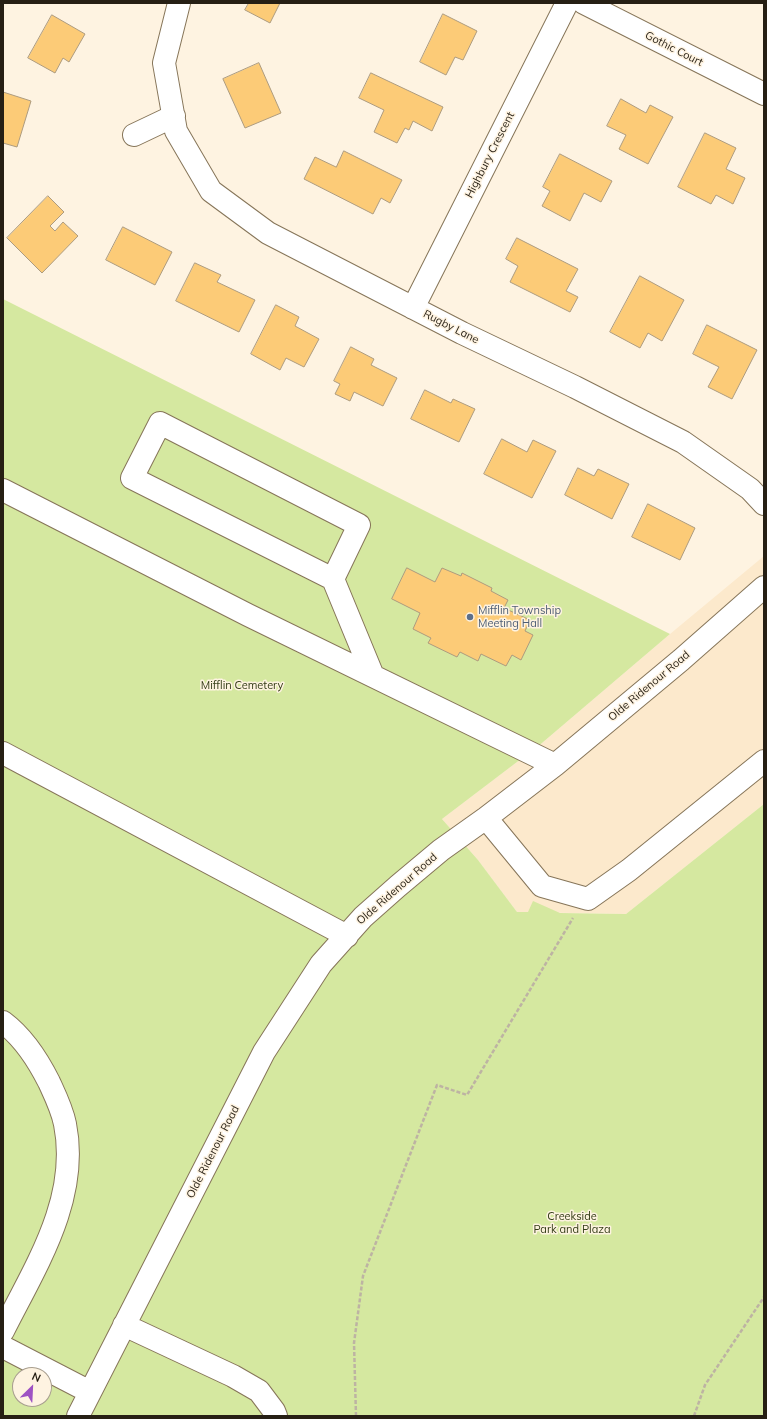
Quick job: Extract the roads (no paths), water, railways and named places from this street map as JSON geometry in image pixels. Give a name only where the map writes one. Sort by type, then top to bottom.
[{"type":"street","name":"Rugby Lane","points":[[179,3],[164,63],[176,131],[211,191],[268,233],[462,333],[575,387],[683,442],[750,489],[764,504]]},
{"type":"street","name":"Highbury Crescent","points":[[413,308],[567,3]]},
{"type":"street","name":"Gothic Court","points":[[584,3],[764,94]]},
{"type":"street","points":[[134,135],[174,116]]},
{"type":"street","points":[[333,579],[359,525],[160,423],[132,478],[333,579],[373,676]]},
{"type":"street","points":[[3,490],[248,615],[555,765]]},
{"type":"street","name":"Olde Ridenour Road","points":[[78,1416],[264,1052],[321,964],[363,918],[409,877],[441,850],[486,818],[555,765],[681,660],[764,587]]},
{"type":"street","points":[[3,753],[347,936]]},
{"type":"street","points":[[486,818],[542,886],[588,899],[629,870],[764,761]]},
{"type":"street","points":[[3,1022],[26,1045],[42,1069],[55,1095],[65,1123],[69,1152],[66,1185],[58,1218],[3,1331]]},
{"type":"street","points":[[124,1325],[233,1376],[259,1391],[274,1410],[276,1416]]},
{"type":"street","points":[[3,1347],[90,1392]]},
{"type":"place","name":"Mifflin Township Meeting Hall","points":[[470,617]]},
{"type":"park label","name":"Mifflin Cemetery","points":[[242,686]]},
{"type":"park label","name":"Creekside Park and Plaza","points":[[572,1223]]}]
